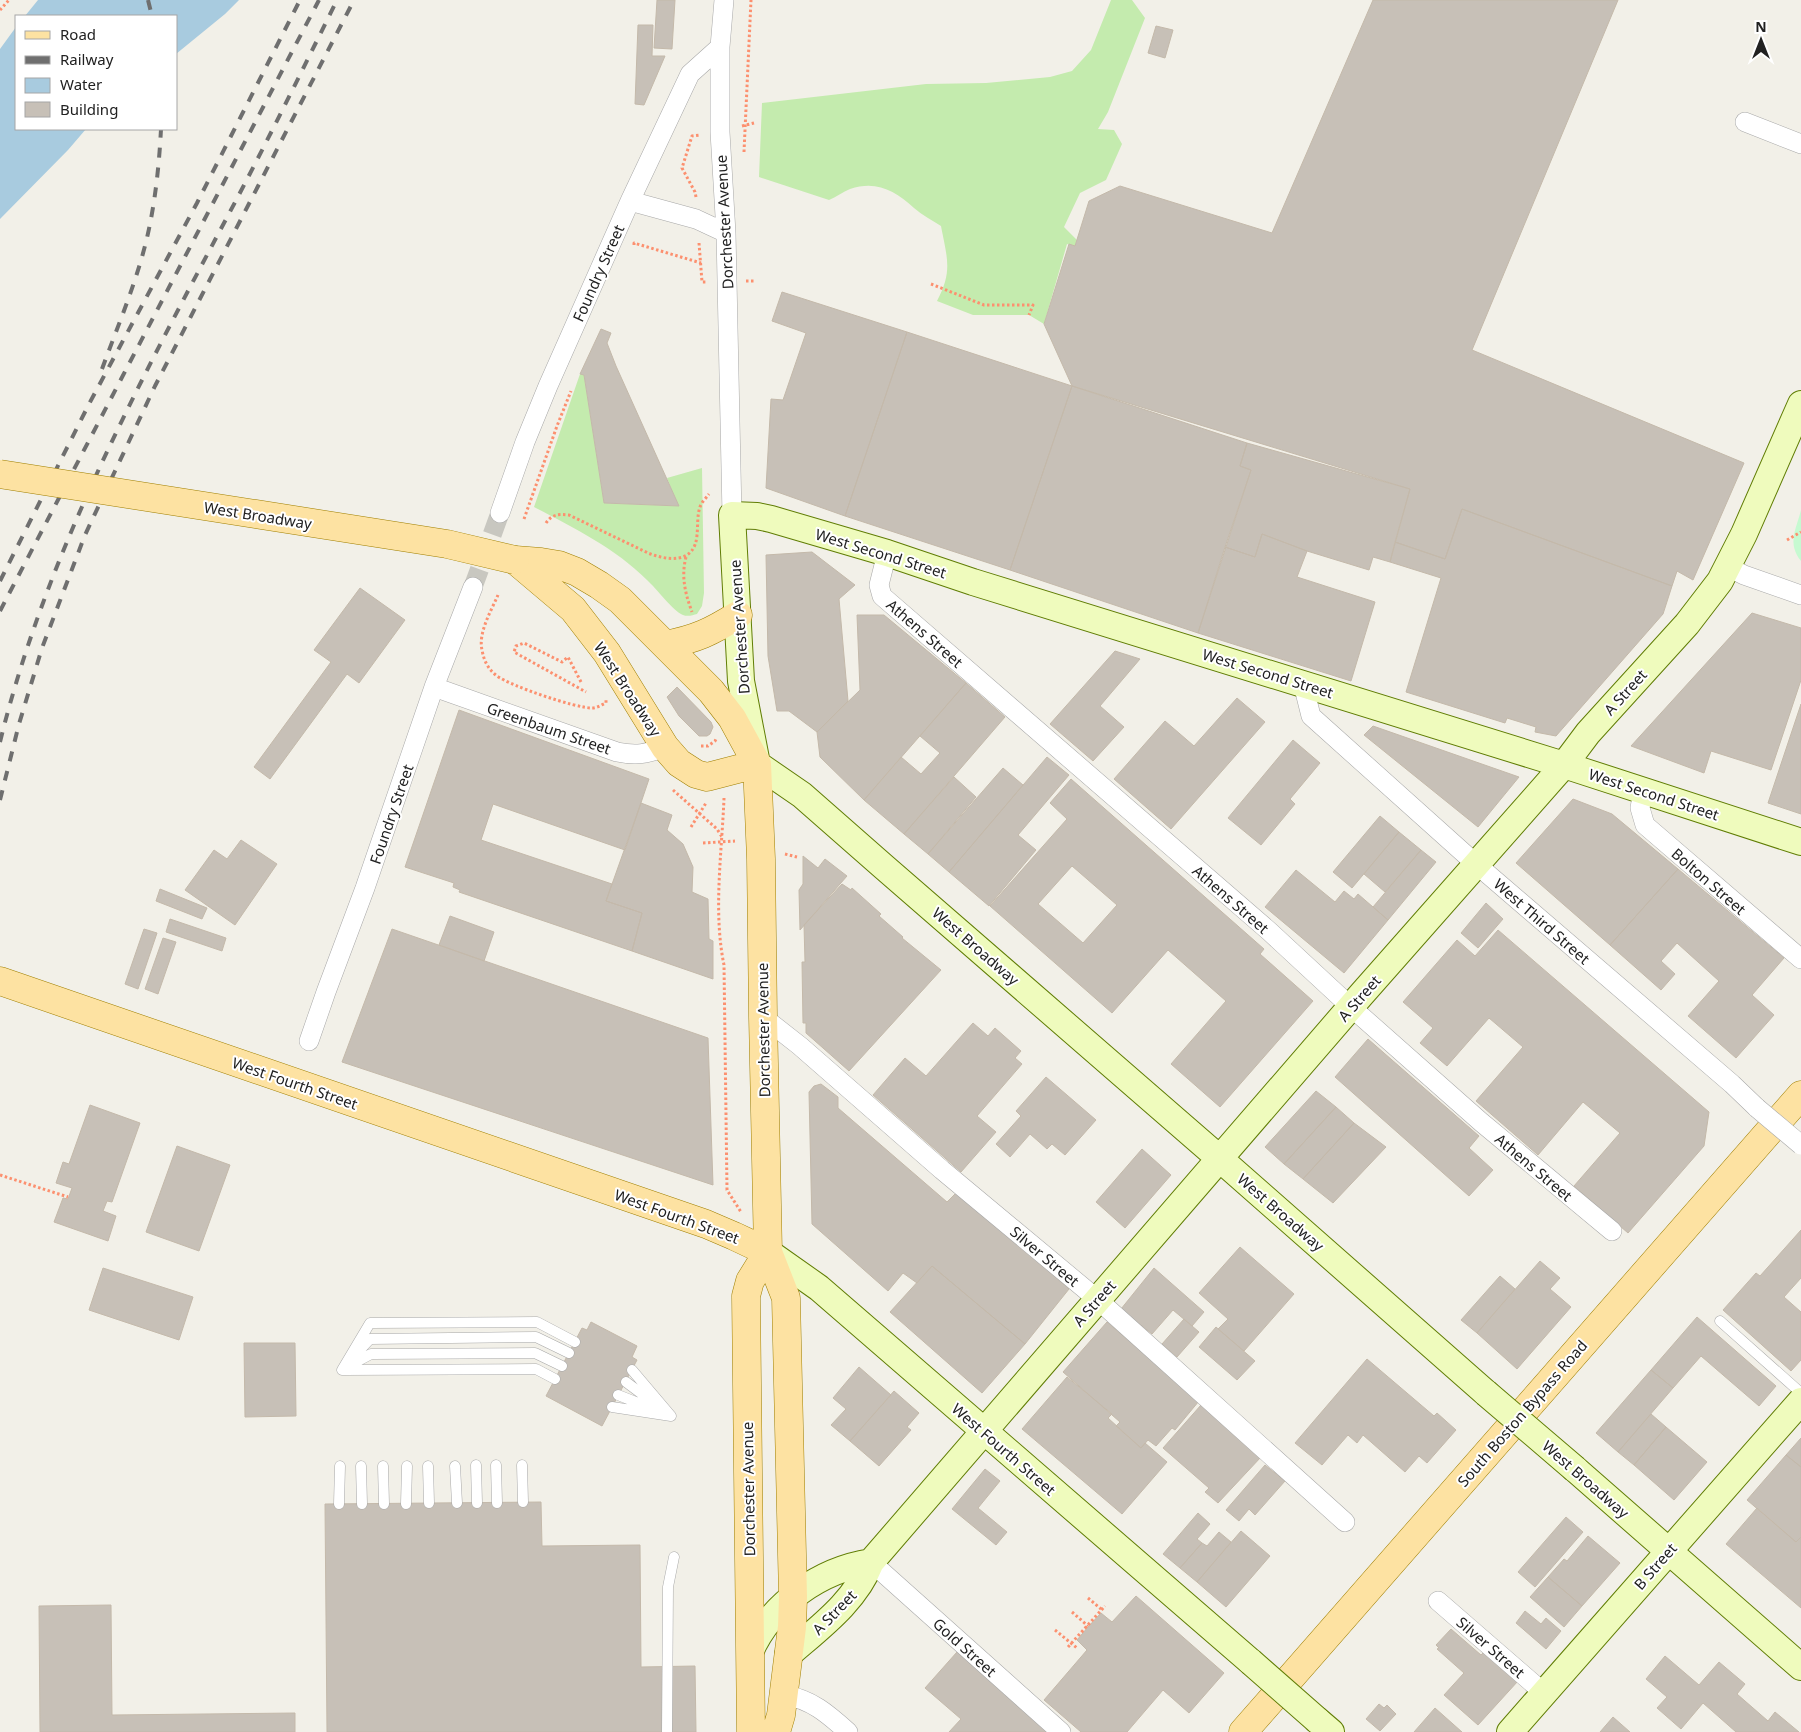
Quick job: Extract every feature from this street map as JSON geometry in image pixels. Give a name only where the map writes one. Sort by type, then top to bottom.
[{"type":"main road","name":"A Street","points":[[788,1655],[832,1618],[849,1599],[860,1585],[871,1562],[1097,1299],[1564,765],[1588,734],[1687,624],[1710,595],[1728,567],[1801,404]]},
{"type":"main road","name":"West Broadway","points":[[0,474],[447,544],[515,560],[560,565],[577,572],[599,585],[620,600],[711,692],[732,718],[757,764],[802,795],[1801,1667]]},
{"type":"main road","name":"West Second Street","points":[[732,515],[757,516],[770,519],[887,553],[973,582],[1564,765],[1801,842]]},
{"type":"main road","name":"Dorchester Avenue","points":[[732,515],[741,681],[757,764],[761,860],[768,1252],[786,1298],[793,1596],[792,1627],[784,1695],[776,1732]]},
{"type":"main road","name":"West Broadway","points":[[515,560],[573,609],[607,653],[665,747],[679,763],[696,774],[707,777],[757,764]]},
{"type":"main road","points":[[665,645],[694,639],[712,631],[738,615]]},
{"type":"main road","name":"West Fourth Street","points":[[0,981],[706,1224],[768,1252],[819,1288],[1324,1726]]},
{"type":"main road","name":"South Boston Bypass Road","points":[[1243,1732],[1801,1095]]},
{"type":"main road","name":"Dorchester Avenue","points":[[751,1732],[746,1296],[750,1281],[768,1252]]},
{"type":"main road","name":"B Street","points":[[1510,1732],[1801,1400]]},
{"type":"main road","name":"A Street","points":[[750,1652],[766,1624],[793,1596],[830,1574],[848,1566],[871,1562]]},
{"type":"street","name":"Dorchester Avenue","points":[[724,0],[720,47],[720,132],[726,233],[732,515]]},
{"type":"street","name":"Foundry Street","points":[[500,513],[536,413],[630,201],[690,74],[720,47]]},
{"type":"street","points":[[1745,122],[1801,144]]},
{"type":"street","points":[[630,201],[696,219],[726,233]]},
{"type":"street","name":"Athens Street","points":[[887,553],[879,585],[882,596],[1269,931],[1351,1007],[1481,1122],[1612,1231]]},
{"type":"street","points":[[1728,567],[1744,575],[1801,595]]},
{"type":"street","name":"Foundry Street","points":[[309,1041],[365,888],[434,687],[473,587]]},
{"type":"street","name":"West Third Street","points":[[1303,684],[1310,716],[1476,864],[1801,1145]]},
{"type":"street","name":"Greenbaum Street","points":[[434,687],[617,752],[635,755],[665,747]]},
{"type":"street","name":"Bolton Street","points":[[1643,791],[1640,808],[1645,825],[1801,959]]},
{"type":"street","name":"Silver Street","points":[[763,1017],[800,1046],[942,1170],[1097,1299],[1345,1522]]},
{"type":"street","name":"Gold Street","points":[[871,1562],[1061,1732]]},
{"type":"street","name":"Silver Street","points":[[1438,1601],[1544,1693]]},
{"type":"street","points":[[784,1695],[801,1699],[814,1705],[848,1732]]},
{"type":"lane","points":[[1720,1321],[1801,1393]]},
{"type":"lane","points":[[342,1370],[370,1323],[537,1322],[575,1342]]},
{"type":"lane","points":[[342,1370],[370,1339],[536,1337],[569,1353]]},
{"type":"lane","points":[[342,1370],[371,1354],[535,1353],[562,1366]]},
{"type":"lane","points":[[342,1370],[536,1368],[555,1379]]},
{"type":"lane","points":[[632,1370],[671,1416]]},
{"type":"lane","points":[[626,1382],[671,1416]]},
{"type":"lane","points":[[618,1394],[671,1416]]},
{"type":"lane","points":[[612,1408],[671,1416]]},
{"type":"lane","points":[[476,1465],[477,1503]]},
{"type":"lane","points":[[496,1465],[497,1503]]},
{"type":"lane","points":[[522,1465],[523,1502]]},
{"type":"lane","points":[[339,1504],[340,1466]]},
{"type":"lane","points":[[361,1466],[362,1504]]},
{"type":"lane","points":[[383,1466],[384,1504]]},
{"type":"lane","points":[[406,1504],[407,1466]]},
{"type":"lane","points":[[428,1466],[429,1503]]},
{"type":"lane","points":[[456,1466],[457,1503]]},
{"type":"lane","points":[[666,1732],[668,1587],[674,1557]]},
{"type":"path","points":[[0,10],[9,0]]},
{"type":"path","points":[[744,126],[751,0]]},
{"type":"path","name":"Dorchester Avenue","points":[[696,192],[682,168],[692,136],[706,135]]},
{"type":"path","name":"Dorchester Avenue","points":[[698,238],[702,282]]},
{"type":"path","name":"Foundry Street","points":[[630,252],[634,244],[700,263]]},
{"type":"path","points":[[931,284],[984,305],[1033,305],[1030,315]]},
{"type":"path","points":[[524,519],[574,384]]},
{"type":"path","points":[[546,523],[550,516],[569,515],[657,557],[672,559],[686,557],[691,553],[696,544],[699,508],[709,494]]},
{"type":"path","points":[[1787,540],[1801,532]]},
{"type":"path","points":[[686,557],[683,568],[683,582],[693,614]]},
{"type":"path","points":[[498,595],[483,631],[481,648],[486,664],[496,675],[510,684],[581,707],[594,708],[606,703],[606,691]]},
{"type":"path","points":[[581,682],[568,658],[562,662],[524,643],[516,646],[514,652],[586,692]]},
{"type":"path","points":[[697,743],[701,746],[708,746],[715,742],[717,735]]},
{"type":"path","points":[[691,827],[706,803]]},
{"type":"path","points":[[703,843],[733,841]]},
{"type":"path","points":[[0,1175],[68,1197]]},
{"type":"path","points":[[1088,1598],[1101,1609]]},
{"type":"path","points":[[1068,1647],[1104,1606]]},
{"type":"path","points":[[1072,1612],[1088,1626]]},
{"type":"path","points":[[1055,1630],[1077,1648]]},
{"type":"green space","points":[[1111,0],[1132,0],[1145,18],[1108,112],[1098,129],[1114,130],[1122,144],[1106,180],[1080,193],[1064,227],[1077,240],[1075,246],[1067,244],[1044,324],[1029,315],[973,315],[937,301],[947,273],[947,256],[941,226],[920,213],[893,192],[877,187],[860,187],[850,189],[829,200],[759,177],[762,103],[926,84],[986,83],[1050,77],[1072,71],[1091,50]]},
{"type":"green space","points":[[580,374],[584,375],[604,503],[678,506],[667,478],[702,468],[704,593],[702,606],[697,614],[687,616],[679,613],[635,569],[608,548],[534,507]]},
{"type":"green space","points":[[1801,510],[1801,561],[1794,548],[1794,536]]},
{"type":"water","points":[[38,0],[239,0],[225,14],[178,52],[178,15],[26,15]]},
{"type":"water","points":[[15,28],[15,130],[85,130],[0,219],[0,49]]},
{"type":"building","points":[[657,0],[675,0],[672,49],[654,48]]},
{"type":"building","points":[[1373,0],[1618,0],[1472,350],[1744,463],[1693,580],[1677,571],[1672,586],[1462,509],[1445,559],[1395,542],[1410,489],[1072,386],[1044,324],[1069,244],[1075,246],[1089,201],[1120,186],[1272,233]]},
{"type":"building","points":[[638,25],[653,25],[652,56],[665,56],[644,105],[635,104]]},
{"type":"building","points":[[1156,26],[1173,30],[1165,58],[1148,53]]},
{"type":"building","points":[[782,292],[907,332],[845,516],[766,488],[771,399],[783,400],[806,333],[772,321]]},
{"type":"building","points":[[601,329],[611,333],[607,343],[616,366],[679,506],[604,503],[584,375],[580,374]]},
{"type":"building","points":[[907,332],[1072,386],[1010,570],[845,516]]},
{"type":"building","points":[[1072,386],[1247,443],[1240,466],[1251,470],[1198,633],[1010,570]]},
{"type":"building","points":[[1247,443],[1410,489],[1390,562],[1373,557],[1369,570],[1307,551],[1262,534],[1255,557],[1225,547],[1251,470],[1240,466]]},
{"type":"building","points":[[1462,509],[1672,586],[1663,614],[1556,736],[1535,732],[1536,727],[1507,718],[1505,723],[1406,692],[1441,578],[1390,562],[1395,542],[1445,559]]},
{"type":"building","points":[[1262,534],[1307,551],[1297,577],[1375,602],[1351,681],[1198,633],[1225,547],[1255,557]]},
{"type":"building","points":[[812,552],[855,585],[839,599],[848,701],[817,732],[789,711],[777,711],[768,656],[766,555]]},
{"type":"building","points":[[360,588],[405,620],[359,683],[347,674],[270,779],[254,767],[331,662],[314,650]]},
{"type":"building","points":[[1752,613],[1801,628],[1801,680],[1771,770],[1711,751],[1704,773],[1631,746]]},
{"type":"building","points":[[857,615],[884,615],[966,683],[864,800],[820,757],[817,732],[860,690]]},
{"type":"building","points":[[1115,651],[1140,659],[1100,706],[1124,727],[1093,761],[1050,724]]},
{"type":"building","points":[[966,683],[1005,717],[904,834],[864,800],[901,757],[921,774],[940,753],[920,736]]},
{"type":"building","points":[[677,687],[711,722],[713,727],[707,736],[699,736],[679,716],[667,697]]},
{"type":"building","points":[[1237,698],[1265,722],[1171,829],[1114,779],[1165,721],[1194,746]]},
{"type":"building","points":[[1801,704],[1801,814],[1768,803]]},
{"type":"building","points":[[459,710],[649,779],[625,850],[493,804],[481,840],[612,884],[606,901],[642,913],[632,951],[459,892],[460,890],[453,887],[454,883],[405,867]]},
{"type":"building","points":[[1373,726],[1519,777],[1478,827],[1364,735]]},
{"type":"building","points":[[1293,740],[1320,763],[1290,799],[1295,804],[1261,845],[1228,818]]},
{"type":"building","points":[[1047,757],[1069,775],[1018,835],[1036,850],[989,906],[949,872]]},
{"type":"building","points":[[1003,768],[1023,785],[949,872],[928,854]]},
{"type":"building","points":[[954,777],[976,797],[928,854],[904,834]]},
{"type":"building","points":[[1071,779],[1264,949],[1260,954],[1313,1001],[1220,1107],[1171,1064],[1226,1001],[1168,950],[1112,1013],[990,906],[1067,819],[1050,803]],"holes":[[[1072,866],[1117,905],[1083,943],[1038,904]]]},
{"type":"building","points":[[1573,799],[1612,814],[1678,869],[1610,945],[1516,863]]},
{"type":"building","points":[[641,803],[672,815],[667,830],[683,844],[693,867],[692,892],[708,899],[709,939],[713,941],[713,979],[632,951],[642,913],[606,901]]},
{"type":"building","points":[[1380,816],[1399,832],[1352,888],[1333,872]]},
{"type":"building","points":[[1399,832],[1421,850],[1385,892],[1364,874]]},
{"type":"building","points":[[241,840],[277,864],[235,925],[185,890],[214,850],[227,859]]},
{"type":"building","points":[[1421,850],[1436,862],[1388,920],[1373,907]]},
{"type":"building","points":[[803,856],[818,868],[825,859],[847,876],[800,930],[799,890],[803,884]]},
{"type":"building","points":[[1678,869],[1784,958],[1752,995],[1774,1015],[1736,1058],[1688,1016],[1719,981],[1677,943],[1661,961],[1675,974],[1661,990],[1610,945]]},
{"type":"building","points":[[1296,870],[1335,902],[1344,891],[1354,899],[1358,894],[1388,920],[1344,973],[1265,907]]},
{"type":"building","points":[[842,884],[851,890],[852,888],[881,914],[879,916],[902,938],[941,970],[849,1071],[806,1033],[806,1023],[803,1023],[802,962],[805,962],[804,925]]},
{"type":"building","points":[[160,889],[207,908],[202,919],[156,901]]},
{"type":"building","points":[[1486,903],[1503,919],[1478,948],[1461,933]]},
{"type":"building","points":[[450,916],[494,932],[484,961],[439,945]]},
{"type":"building","points":[[170,919],[226,938],[222,951],[166,932]]},
{"type":"building","points":[[144,929],[157,933],[138,989],[125,984]]},
{"type":"building","points":[[392,929],[708,1038],[713,1185],[342,1062]]},
{"type":"building","points":[[1498,930],[1709,1112],[1704,1146],[1628,1233],[1574,1186],[1620,1133],[1583,1102],[1538,1155],[1476,1101],[1523,1047],[1489,1018],[1447,1066],[1420,1043],[1433,1028],[1403,1002],[1457,940],[1475,956]]},
{"type":"building","points":[[163,938],[176,942],[158,994],[145,989]]},
{"type":"building","points":[[973,1023],[988,1036],[995,1028],[1021,1051],[1015,1058],[1022,1064],[977,1116],[996,1132],[961,1172],[873,1095],[905,1058],[926,1076]]},
{"type":"building","points":[[1368,1039],[1479,1136],[1469,1148],[1493,1170],[1469,1196],[1335,1077]]},
{"type":"building","points":[[1046,1077],[1096,1120],[1065,1155],[1052,1144],[1047,1149],[1030,1134],[1010,1157],[996,1144],[1021,1116],[1016,1111]]},
{"type":"building","points":[[821,1084],[838,1097],[838,1108],[947,1202],[957,1192],[1069,1289],[1025,1344],[932,1266],[917,1283],[903,1273],[888,1291],[812,1224],[809,1092],[814,1086]]},
{"type":"building","points":[[1316,1091],[1336,1107],[1284,1164],[1265,1147]]},
{"type":"building","points":[[90,1105],[140,1123],[112,1202],[107,1201],[103,1211],[116,1216],[108,1241],[54,1222],[63,1198],[68,1199],[72,1188],[56,1183],[63,1162],[69,1164]]},
{"type":"building","points":[[1336,1107],[1354,1123],[1303,1179],[1284,1164]]},
{"type":"building","points":[[1354,1123],[1386,1147],[1333,1203],[1303,1179]]},
{"type":"building","points":[[177,1146],[230,1165],[199,1251],[146,1232]]},
{"type":"building","points":[[1142,1149],[1171,1175],[1125,1228],[1096,1202]]},
{"type":"building","points":[[1801,1230],[1801,1278],[1784,1297],[1801,1312],[1801,1360],[1791,1371],[1723,1310],[1756,1273],[1760,1276]]},
{"type":"building","points":[[1240,1247],[1294,1294],[1244,1351],[1218,1329],[1228,1319],[1199,1293]]},
{"type":"building","points":[[1540,1261],[1560,1278],[1550,1289],[1571,1307],[1517,1369],[1477,1333]]},
{"type":"building","points":[[932,1266],[1025,1344],[982,1393],[890,1312]]},
{"type":"building","points":[[103,1268],[193,1297],[179,1340],[89,1310]]},
{"type":"building","points":[[1154,1268],[1204,1312],[1192,1326],[1173,1310],[1152,1334],[1121,1309]]},
{"type":"building","points":[[1500,1276],[1515,1289],[1477,1333],[1461,1320]]},
{"type":"building","points":[[1697,1317],[1776,1386],[1759,1406],[1701,1356],[1673,1388],[1651,1370]]},
{"type":"building","points":[[1184,1319],[1199,1332],[1177,1357],[1162,1344]]},
{"type":"building","points":[[591,1322],[637,1346],[632,1357],[637,1360],[602,1426],[546,1396],[582,1328],[587,1330]]},
{"type":"building","points":[[1107,1322],[1199,1401],[1175,1430],[1172,1428],[1156,1446],[1148,1440],[1141,1448],[1116,1426],[1120,1422],[1063,1372]]},
{"type":"building","points":[[1216,1327],[1255,1361],[1237,1380],[1199,1347]]},
{"type":"building","points":[[244,1343],[295,1343],[296,1416],[245,1417]]},
{"type":"building","points":[[1367,1359],[1434,1416],[1437,1413],[1456,1430],[1427,1463],[1419,1456],[1405,1472],[1363,1435],[1357,1443],[1348,1435],[1322,1465],[1295,1443]]},
{"type":"building","points":[[859,1367],[891,1395],[850,1441],[831,1425],[846,1409],[833,1398]]},
{"type":"building","points":[[1651,1370],[1673,1388],[1618,1452],[1596,1433]]},
{"type":"building","points":[[1067,1377],[1112,1414],[1108,1418],[1141,1448],[1145,1443],[1167,1462],[1122,1514],[1022,1429]]},
{"type":"building","points":[[894,1391],[919,1413],[907,1427],[911,1430],[879,1466],[850,1441]]},
{"type":"building","points":[[1201,1405],[1261,1457],[1218,1503],[1205,1492],[1209,1488],[1163,1448]]},
{"type":"building","points":[[1651,1414],[1666,1427],[1634,1465],[1618,1452]]},
{"type":"building","points":[[1666,1427],[1707,1462],[1674,1500],[1634,1465]]},
{"type":"building","points":[[1801,1438],[1801,1467],[1786,1455]]},
{"type":"building","points":[[1786,1455],[1801,1467],[1801,1537],[1796,1542],[1747,1500]]},
{"type":"building","points":[[1265,1465],[1285,1481],[1255,1515],[1249,1509],[1239,1521],[1226,1510]]},
{"type":"building","points":[[985,1469],[1000,1481],[978,1508],[1007,1532],[996,1545],[952,1509]]},
{"type":"building","points":[[541,1502],[542,1546],[640,1545],[641,1667],[695,1666],[696,1732],[327,1732],[325,1504]]},
{"type":"building","points":[[1757,1508],[1796,1542],[1801,1537],[1801,1608],[1726,1544]]},
{"type":"building","points":[[1198,1513],[1210,1524],[1197,1539],[1202,1543],[1180,1568],[1163,1554]]},
{"type":"building","points":[[1566,1517],[1583,1532],[1535,1587],[1518,1572]]},
{"type":"building","points":[[1241,1531],[1270,1556],[1226,1607],[1197,1582]]},
{"type":"building","points":[[1219,1532],[1231,1542],[1197,1582],[1180,1568],[1202,1543],[1207,1546]]},
{"type":"building","points":[[1588,1536],[1620,1563],[1582,1606],[1548,1577],[1564,1559],[1567,1561]]},
{"type":"building","points":[[1548,1577],[1582,1606],[1564,1627],[1530,1597]]},
{"type":"building","points":[[1136,1596],[1224,1673],[1189,1713],[1163,1690],[1127,1732],[1081,1732],[1044,1700],[1087,1650],[1077,1640],[1088,1627],[1101,1613],[1112,1622]]},
{"type":"building","points":[[111,1605],[112,1715],[295,1713],[295,1732],[40,1732],[39,1606]]},
{"type":"building","points":[[1525,1611],[1541,1624],[1546,1618],[1561,1631],[1546,1649],[1516,1623]]},
{"type":"building","points":[[1451,1629],[1481,1655],[1484,1652],[1518,1681],[1478,1725],[1444,1695],[1464,1673],[1437,1649],[1439,1648],[1436,1645]]},
{"type":"building","points":[[957,1652],[1049,1732],[949,1732],[961,1719],[925,1688]]},
{"type":"building","points":[[1665,1656],[1699,1685],[1719,1662],[1745,1684],[1737,1694],[1768,1721],[1775,1712],[1799,1732],[1736,1732],[1703,1703],[1681,1729],[1657,1708],[1667,1697],[1646,1679]]},
{"type":"building","points":[[1379,1704],[1384,1708],[1387,1705],[1396,1714],[1380,1731],[1366,1719]]},
{"type":"building","points":[[1435,1708],[1462,1732],[1414,1732]]},
{"type":"building","points":[[1613,1717],[1630,1732],[1600,1732]]},
{"type":"tunnel","points":[[473,587],[500,513]]},
{"type":"railway","points":[[148,0],[152,15]]},
{"type":"railway","points":[[0,581],[89,404],[197,203],[300,0]]},
{"type":"railway","points":[[0,611],[319,0]]},
{"type":"railway","points":[[0,742],[19,674],[42,607],[67,541],[96,476],[158,348],[253,168],[337,0]]},
{"type":"railway","points":[[0,800],[19,724],[42,648],[85,535],[155,386],[354,0]]},
{"type":"railway","points":[[102,369],[131,291],[146,242],[156,186],[161,130]]}]
